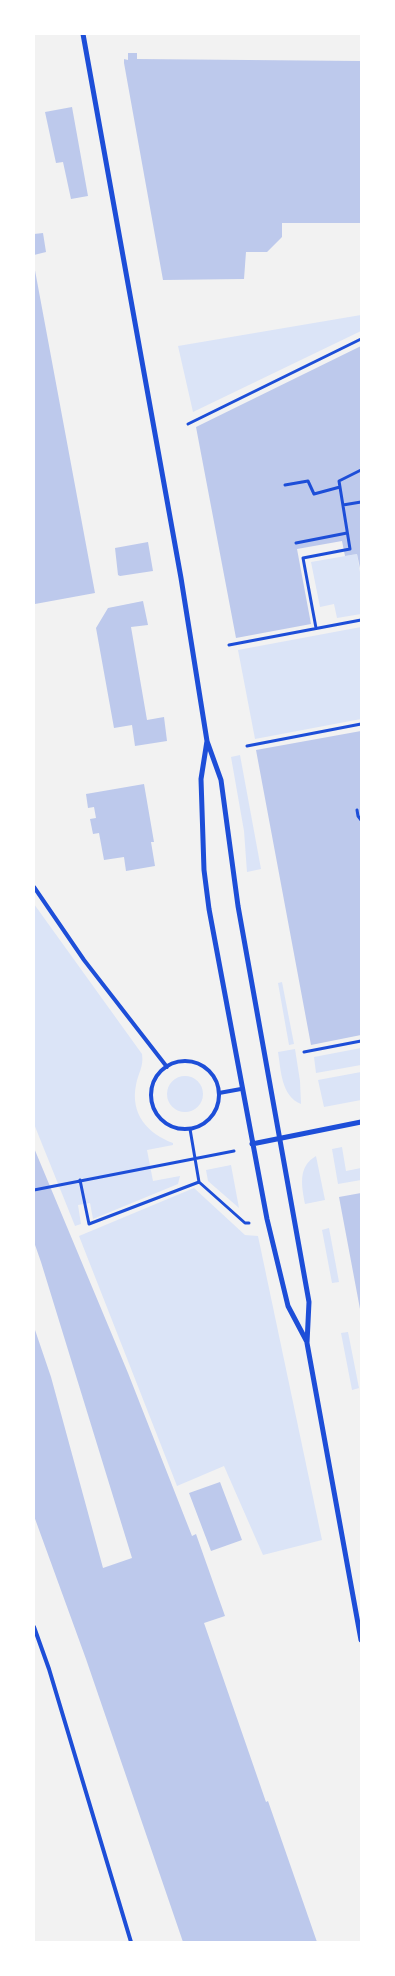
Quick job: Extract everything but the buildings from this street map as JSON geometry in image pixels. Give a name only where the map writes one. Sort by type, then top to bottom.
[{"type":"street","points":[[83,34],[180,578],[207,741],[220,780],[238,906],[309,1302],[307,1342],[361,1640]]},
{"type":"street","points":[[207,741],[200,780],[205,885],[241,1089],[267,1219],[288,1306],[307,1342]]},
{"type":"street","points":[[252,1144],[361,1122]]},
{"type":"lane","points":[[34,887],[84,960],[167,1067]]},
{"type":"lane","points":[[180,1061],[195,1062],[208,1069],[216,1081],[219,1094],[217,1107],[210,1118],[199,1126],[190,1129],[175,1127],[164,1122],[152,1102],[152,1090],[161,1070],[180,1061]]},
{"type":"lane","points":[[219,1094],[241,1089]]},
{"type":"lane","points":[[34,1627],[49,1669],[131,1942]]},
{"type":"path","points":[[188,424],[361,339]]},
{"type":"path","points":[[316,628],[304,558],[350,549],[339,481],[361,470]]},
{"type":"path","points":[[285,485],[308,482],[314,494],[340,487]]},
{"type":"path","points":[[343,505],[361,502]]},
{"type":"path","points":[[296,543],[347,533]]},
{"type":"path","points":[[229,646],[361,620]]},
{"type":"path","points":[[247,746],[361,724]]},
{"type":"path","points":[[357,810],[361,820]]},
{"type":"path","points":[[304,1052],[361,1041]]},
{"type":"path","points":[[190,1129],[200,1182],[245,1223],[250,1222]]},
{"type":"path","points":[[34,1190],[236,1150]]},
{"type":"path","points":[[80,1180],[89,1224],[200,1182]]},
{"type":"shaded area","points":[[361,315],[361,331],[193,412],[178,346]]},
{"type":"shaded area","points":[[357,554],[361,578],[361,614],[337,618],[334,604],[320,607],[311,562]]},
{"type":"shaded area","points":[[361,627],[361,719],[255,739],[238,650]]},
{"type":"shaded area","points":[[240,755],[261,869],[247,872],[244,831],[231,757]]},
{"type":"shaded area","points":[[34,904],[142,1054],[142,1063],[135,1095],[138,1114],[143,1122],[156,1134],[173,1143],[173,1145],[147,1150],[153,1181],[180,1176],[178,1184],[93,1219],[90,1203],[78,1205],[81,1224],[75,1226],[34,1124]]},
{"type":"shaded area","points":[[282,982],[294,1044],[289,1045],[278,983]]},
{"type":"shaded area","points":[[361,1048],[361,1065],[316,1073],[314,1057]]},
{"type":"shaded area","points":[[295,1049],[300,1081],[301,1104],[289,1095],[286,1089],[281,1074],[278,1052]]},
{"type":"shaded area","points":[[361,1072],[361,1100],[324,1107],[318,1080]]},
{"type":"shaded area","points":[[185,1076],[198,1081],[203,1094],[198,1107],[185,1112],[172,1107],[167,1094],[172,1081]]},
{"type":"shaded area","points":[[342,1147],[346,1171],[361,1168],[361,1180],[338,1184],[332,1149]]},
{"type":"shaded area","points":[[316,1156],[325,1200],[305,1204],[302,1184],[303,1172],[310,1161]]},
{"type":"shaded area","points":[[231,1165],[239,1208],[208,1181],[206,1170]]},
{"type":"shaded area","points":[[194,1188],[245,1235],[258,1236],[322,1540],[263,1555],[224,1466],[177,1486],[79,1236]]},
{"type":"shaded area","points":[[329,1228],[339,1282],[332,1283],[322,1230]]},
{"type":"shaded area","points":[[348,1332],[359,1388],[352,1390],[341,1333]]}]
